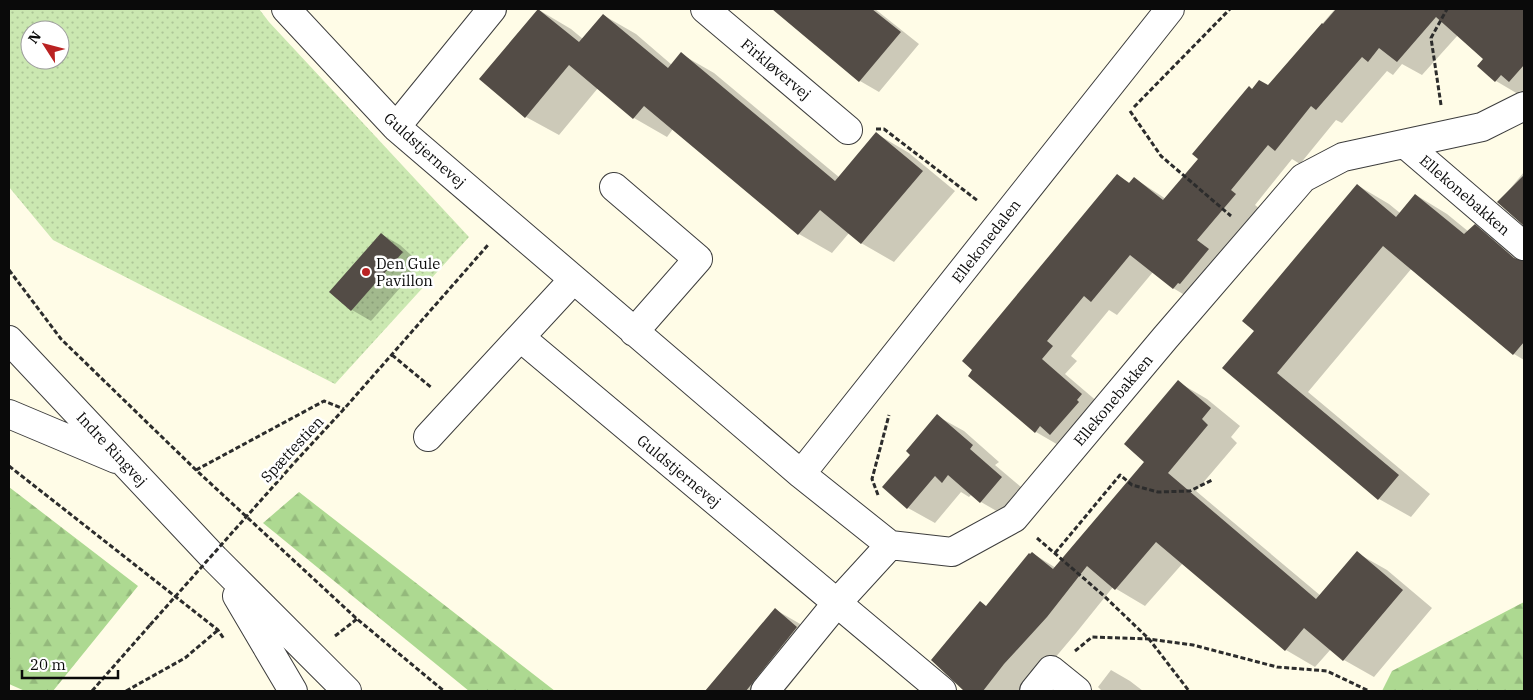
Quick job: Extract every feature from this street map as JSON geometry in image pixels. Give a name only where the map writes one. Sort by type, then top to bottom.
[{"type":"street","name":"Guldstjernevej","points":[[286,9],[396,127],[801,474]]},
{"type":"street","points":[[396,127],[492,9]]},
{"type":"street","name":"Firkløvervej","points":[[705,9],[848,130]]},
{"type":"street","name":"Ellekonedalen","points":[[801,474],[1170,9]]},
{"type":"street","name":"Ellekonebakken","points":[[890,545],[952,552],[1014,518],[1253,235],[1304,178],[1343,157],[1482,127],[1524,106]]},
{"type":"street","name":"Ellekonebakken","points":[[1405,144],[1524,246]]},
{"type":"street","points":[[614,187],[698,259],[634,332]]},
{"type":"street","points":[[428,437],[573,280]]},
{"type":"street","name":"Guldstjernevej","points":[[521,338],[942,691]]},
{"type":"street","name":"Indre Ringvej","points":[[9,340],[215,559],[346,691]]},
{"type":"street","points":[[9,414],[124,462]]},
{"type":"street","points":[[765,691],[836,604],[890,545],[801,474]]},
{"type":"street","name":"Indre Ringvej","points":[[215,559],[293,691]]},
{"type":"street","points":[[1034,691],[1051,670],[1077,691]]},
{"type":"path","points":[[1124,118],[1230,9]]},
{"type":"path","points":[[1446,135],[1431,38],[1447,9]]},
{"type":"path","points":[[1130,111],[1161,156],[1253,235]]},
{"type":"path","points":[[848,130],[884,129],[1002,220]]},
{"type":"path","name":"Spættestien","points":[[92,691],[508,222]]},
{"type":"path","points":[[9,270],[61,338],[196,470],[357,619],[444,691]]},
{"type":"path","points":[[392,355],[456,407]]},
{"type":"path","points":[[196,470],[324,401],[344,409]]},
{"type":"path","points":[[869,528],[880,502],[872,479],[890,409]]},
{"type":"path","points":[[9,466],[218,630],[228,644]]},
{"type":"path","points":[[1055,553],[1120,474],[1132,485],[1158,492],[1190,491],[1212,480]]},
{"type":"path","points":[[1014,518],[1103,595],[1149,639],[1189,691]]},
{"type":"path","points":[[126,691],[185,658],[218,630]]},
{"type":"path","points":[[1051,670],[1092,638],[1149,639],[1193,644],[1277,667],[1327,671],[1369,691]]},
{"type":"green space","points":[[9,9],[259,9],[469,237],[335,384],[53,240],[9,187]]},
{"type":"green space","points":[[9,487],[138,586],[53,691],[25,691],[9,684]]},
{"type":"green space","points":[[299,492],[555,691],[469,691],[263,523]]},
{"type":"green space","points":[[1524,602],[1524,691],[1382,691],[1392,671]]},
{"type":"building","points":[[538,9],[579,42],[603,14],[668,68],[681,52],[835,181],[876,132],[923,171],[861,244],[820,210],[798,235],[644,106],[633,119],[569,65],[525,118],[479,79]]},
{"type":"building","points":[[772,9],[872,9],[901,32],[859,82]]},
{"type":"building","points":[[1336,9],[1524,9],[1524,65],[1509,82],[1501,75],[1495,82],[1477,66],[1483,59],[1436,17],[1397,62],[1379,48],[1368,62],[1362,57],[1316,110],[1311,106],[1275,151],[1268,145],[1231,190],[1236,194],[1197,240],[1209,249],[1180,284],[1178,283],[1173,289],[1130,255],[1091,302],[1084,296],[1047,341],[1053,346],[1042,359],[1082,394],[1077,400],[1079,402],[1050,435],[1040,426],[1035,433],[968,376],[972,370],[962,361],[1117,174],[1129,183],[1134,177],[1163,200],[1198,159],[1192,154],[1249,86],[1252,89],[1259,80],[1268,85]]},
{"type":"building","points":[[1524,175],[1524,226],[1497,202]]},
{"type":"building","points":[[1357,184],[1396,217],[1415,194],[1464,234],[1475,224],[1514,258],[1524,261],[1524,342],[1513,355],[1383,246],[1277,373],[1399,475],[1378,500],[1222,368],[1254,331],[1242,321]]},
{"type":"building","name":"Den Gule Pavillon","points":[[381,233],[403,252],[351,311],[329,292]]},
{"type":"building","points":[[1178,380],[1211,408],[1202,419],[1208,425],[1168,473],[1316,599],[1357,551],[1403,590],[1343,661],[1304,628],[1285,651],[1156,542],[1115,590],[1087,566],[1047,617],[1004,664],[983,691],[964,691],[931,660],[980,601],[986,606],[1029,553],[1032,552],[1053,569],[1144,462],[1124,444]]},
{"type":"building","points":[[937,414],[973,445],[970,449],[1002,477],[980,503],[948,475],[942,483],[935,476],[907,509],[882,487],[910,455],[906,451]]},
{"type":"building","points":[[775,608],[797,627],[746,691],[705,691]]},
{"type":"place","name":"Den Gule Pavillon","points":[[366,272]]}]
